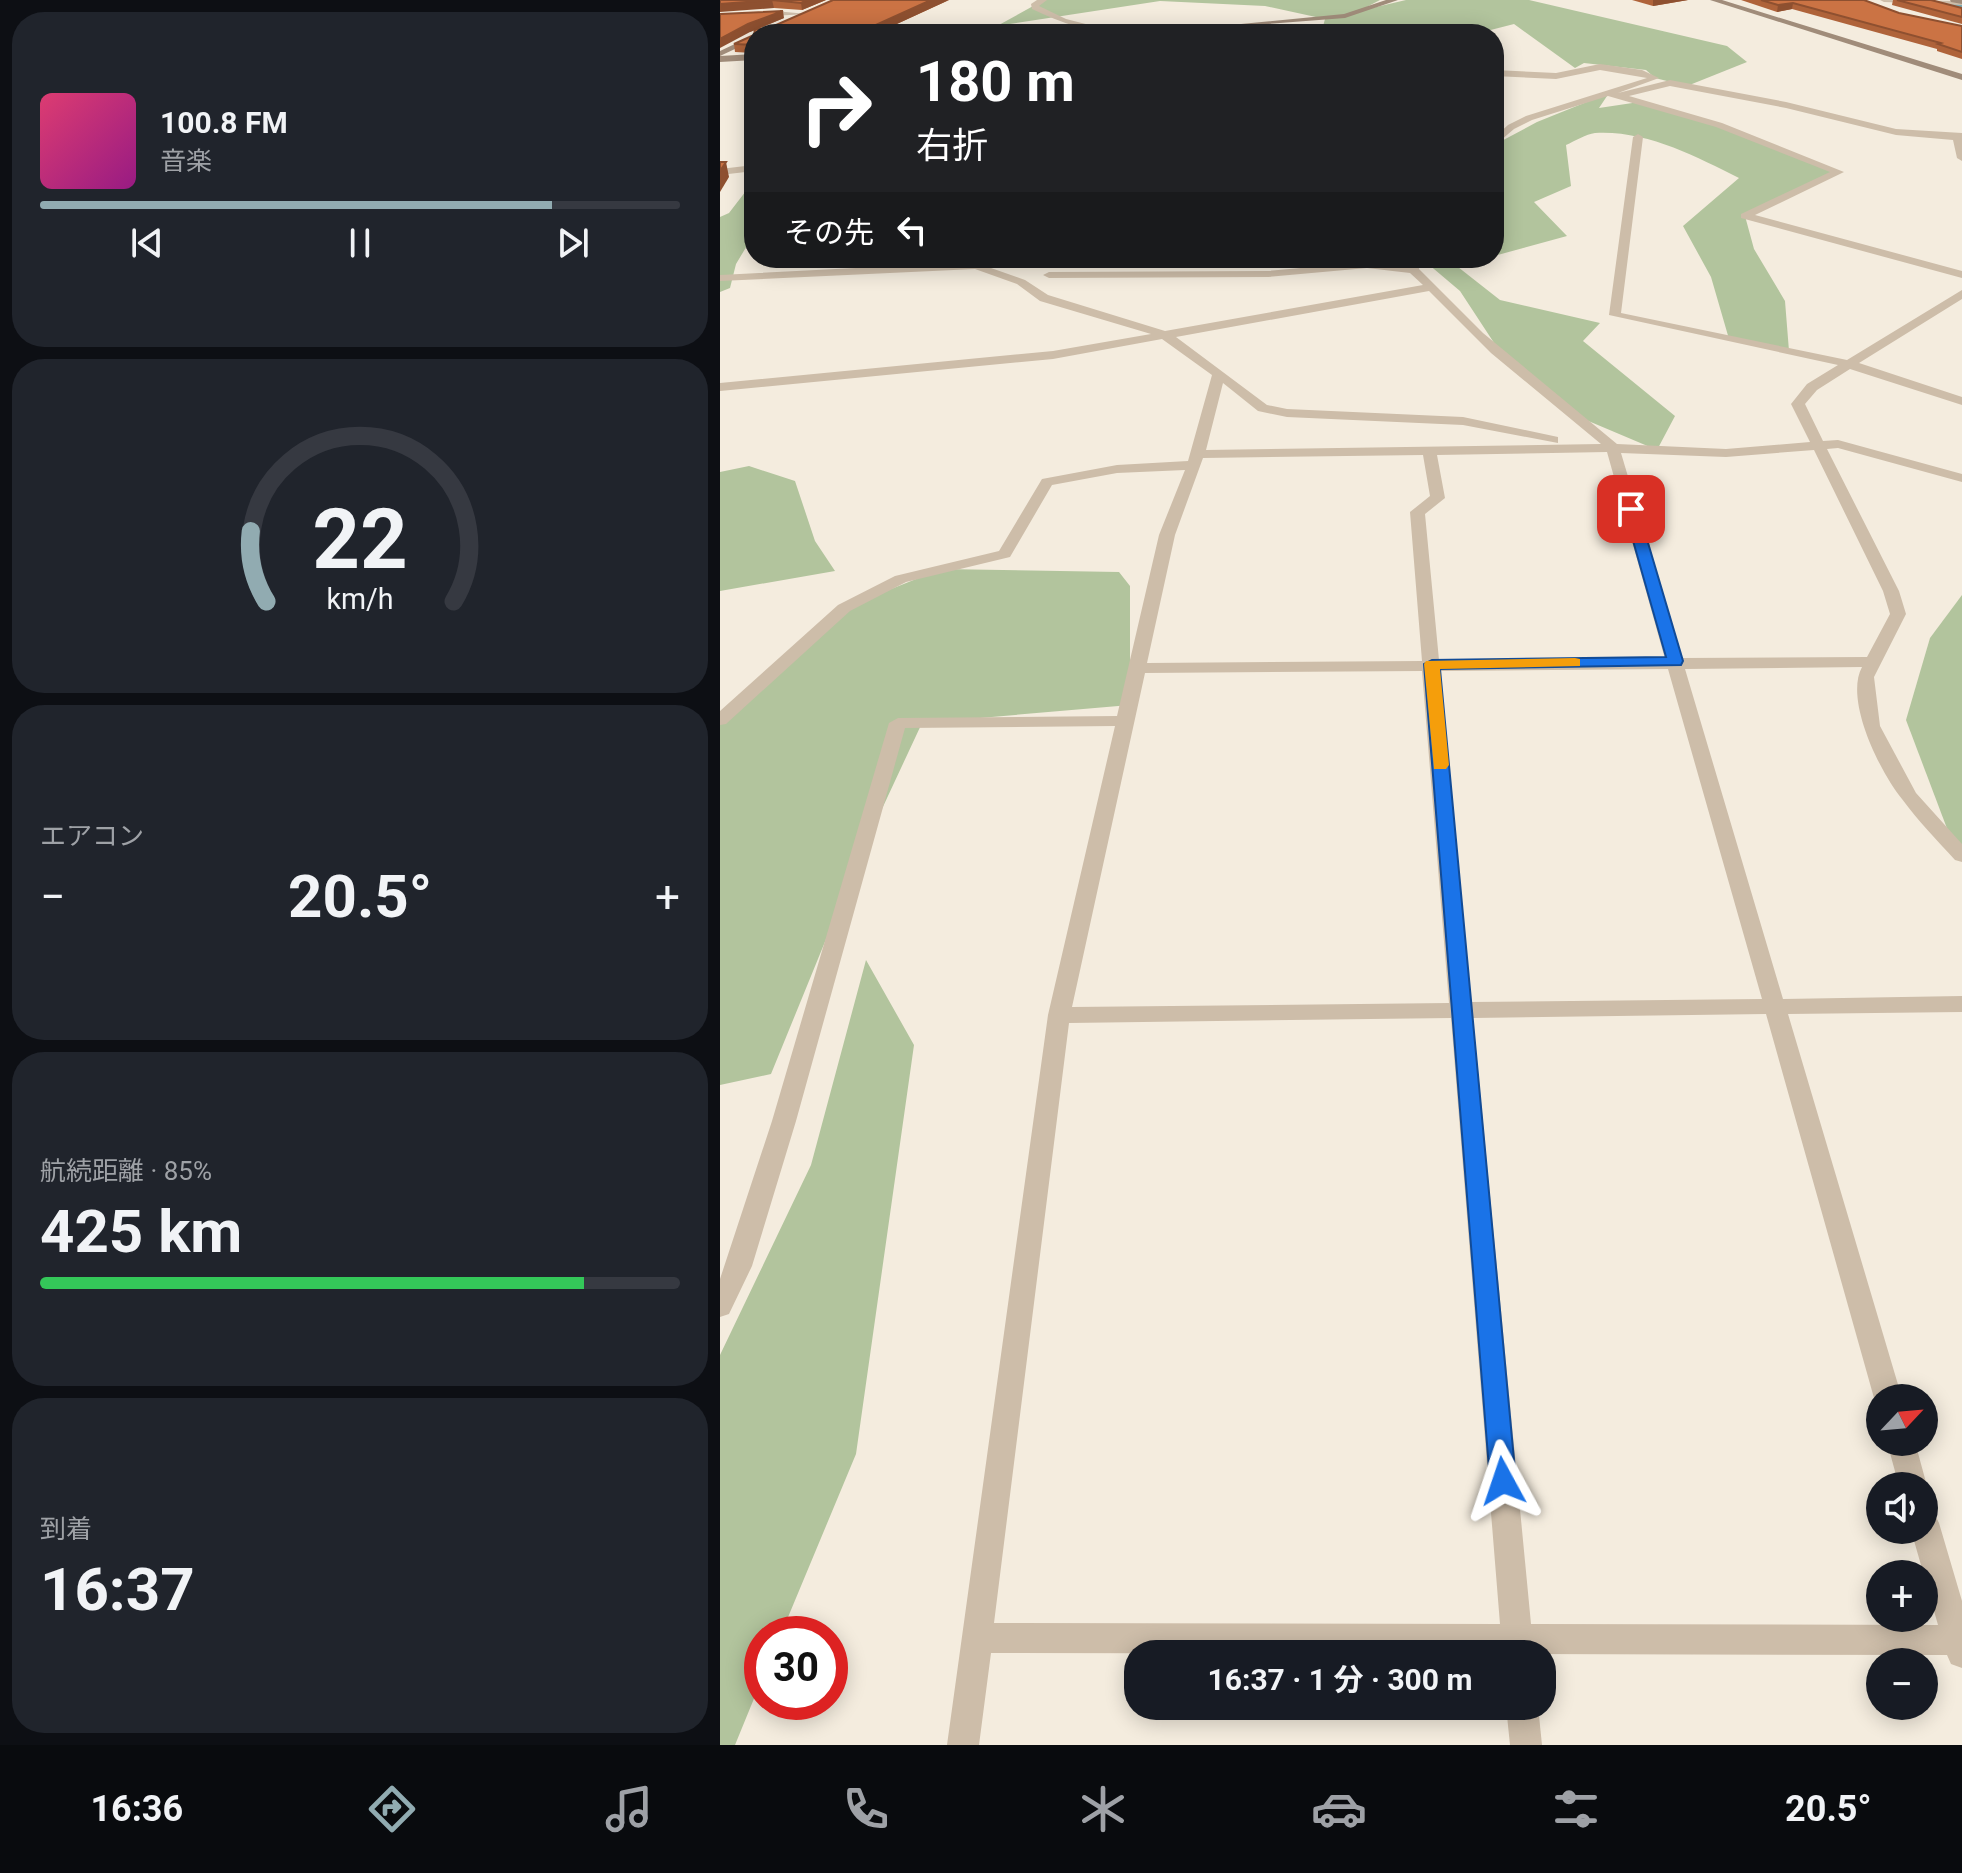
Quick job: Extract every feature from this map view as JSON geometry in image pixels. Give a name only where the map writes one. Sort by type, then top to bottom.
[{"type":"street","points":[[1043,0],[1035,7],[1054,17],[1082,24]]},
{"type":"street","points":[[1255,24],[1345,16],[1394,0]]},
{"type":"street","points":[[1720,0],[1962,77]]},
{"type":"street","points":[[1884,0],[1962,3]]},
{"type":"street","points":[[1877,8],[1889,11]]},
{"type":"street","points":[[786,22],[814,10]]},
{"type":"street","points":[[720,17],[804,14]]},
{"type":"street","points":[[720,56],[744,43]]},
{"type":"street","points":[[720,56],[744,57]]},
{"type":"street","points":[[1504,73],[1556,76],[1600,67],[1655,78],[1613,94],[1529,118],[1504,134]]},
{"type":"street","points":[[1613,94],[1670,83],[1786,105],[1896,132],[1959,136],[1962,158]]},
{"type":"street","points":[[1613,94],[1719,125],[1839,172],[1745,216],[1962,275]]},
{"type":"street","points":[[1638,137],[1615,315],[1849,364],[1962,401]]},
{"type":"street","points":[[720,172],[744,169]]},
{"type":"street","points":[[720,278],[933,268]]},
{"type":"street","points":[[982,268],[1021,282],[1044,298],[1162,334],[1263,408],[1287,413],[1463,421],[1590,448]]},
{"type":"street","points":[[1049,275],[1268,274],[1334,268]]},
{"type":"street","points":[[1417,268],[1479,336],[1586,420],[1613,448],[1884,1384]]},
{"type":"street","points":[[720,387],[1053,355],[1433,287]]},
{"type":"street","points":[[1962,294],[1812,387],[1798,404],[1891,591],[1898,614],[1865,677],[1871,726],[1908,795],[1962,856]]},
{"type":"street","points":[[963,1745],[1059,1015],[1167,535],[1195,459],[1219,374]]},
{"type":"street","points":[[720,720],[844,608],[901,579],[1005,554],[1047,482],[1195,459],[1429,450],[1590,448],[1726,453],[1838,444],[1962,478]]},
{"type":"street","points":[[1429,450],[1438,498],[1417,512],[1516,1640]]},
{"type":"street","points":[[1139,668],[1675,661],[1872,662]]},
{"type":"street","points":[[720,1306],[739,1266],[780,1136],[898,723],[1127,721]]},
{"type":"street","points":[[1059,1015],[1962,1004]]},
{"type":"street","points":[[1556,1647],[1961,1645],[1930,1544]]},
{"type":"street","points":[[979,1638],[1124,1640]]},
{"type":"street","points":[[1523,1720],[1526,1745]]},
{"type":"green space","points":[[1044,0],[1380,0],[1359,11],[1406,0],[1529,0],[1727,46],[1747,62],[1687,86],[1655,78],[1646,70],[1584,63],[1575,68],[1514,24],[1504,27],[1504,24],[1324,24],[1325,19],[1265,6],[1160,1],[1001,24]]},
{"type":"green space","points":[[1609,93],[1599,108],[1639,102],[1731,130],[1839,172],[1745,216],[1754,249],[1785,301],[1789,351],[1729,339],[1711,277],[1683,226],[1739,178],[1670,146],[1614,133],[1595,133],[1566,145],[1571,186],[1534,202],[1567,236],[1504,253],[1504,140],[1537,122]]},
{"type":"green space","points":[[744,194],[744,251],[736,264],[730,288],[720,292],[720,217],[729,213]]},
{"type":"green space","points":[[1433,268],[1459,268],[1500,300],[1600,323],[1583,341],[1675,416],[1657,450],[1586,420],[1500,352],[1460,291]]},
{"type":"green space","points":[[749,466],[795,481],[815,541],[835,571],[720,591],[720,472]]},
{"type":"green space","points":[[941,569],[1119,572],[1130,586],[1130,705],[922,723],[860,856],[771,1074],[720,1085],[720,714],[844,608]]},
{"type":"green space","points":[[1962,595],[1962,859],[1954,847],[1906,720],[1930,638]]},
{"type":"green space","points":[[866,960],[914,1045],[856,1454],[788,1616],[744,1616],[745,1720],[735,1745],[720,1745],[720,1355],[811,1165]]},
{"type":"building","points":[[720,0],[772,0],[720,4]]},
{"type":"building","points":[[772,0],[807,0],[801,3]]},
{"type":"building","points":[[833,0],[931,0],[878,24],[778,24]]},
{"type":"building","points":[[1761,0],[1864,0],[1899,13],[1962,26],[1962,52],[1938,44],[1941,43],[1793,3],[1778,5]]},
{"type":"building","points":[[1897,0],[1931,0],[1962,8],[1962,17]]},
{"type":"building","points":[[783,11],[744,24],[720,39],[720,14]]},
{"type":"waterway","points":[[1923,0],[1962,10]]},
{"type":"slow traffic","points":[[1440,765],[1432,664],[1575,663]]},
{"type":"route","points":[[1503,1481],[1432,664],[1675,661],[1631,509]]}]
